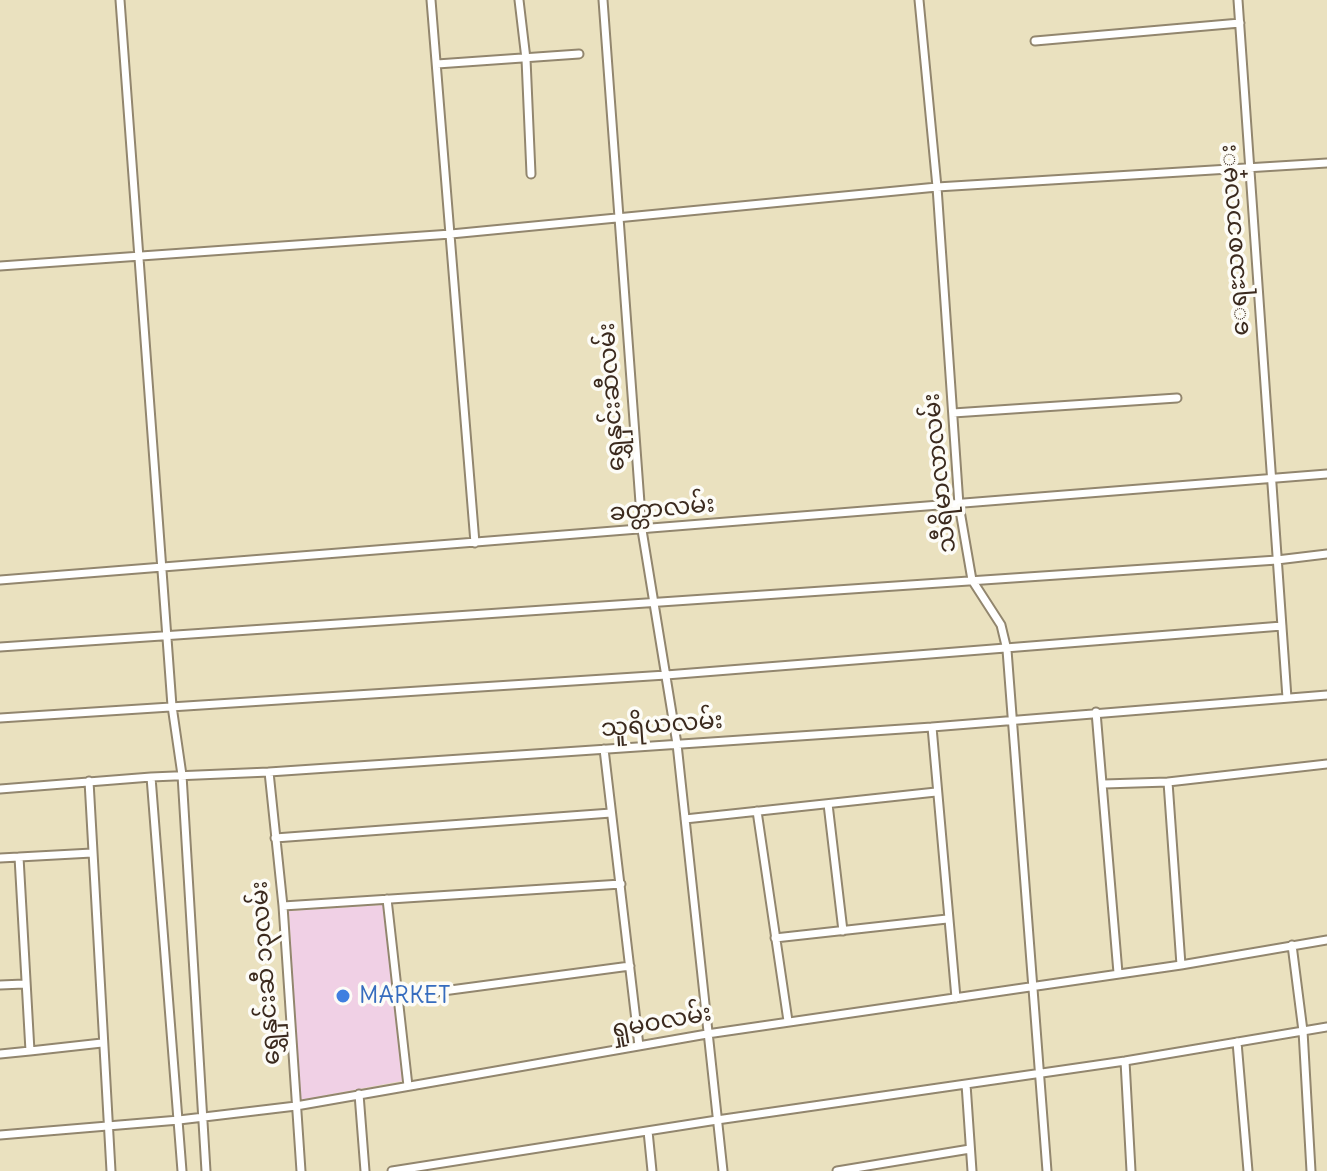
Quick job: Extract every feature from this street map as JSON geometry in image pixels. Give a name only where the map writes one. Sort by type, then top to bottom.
[{"type":"street","points":[[120,0],[172,706],[182,775],[206,1171]]},
{"type":"street","points":[[431,0],[475,543]]},
{"type":"street","points":[[519,0],[526,59],[531,174]]},
{"type":"street","name":"ရွှေနှင်းဆီလမ်း","points":[[603,0],[642,530],[677,744],[723,1171]]},
{"type":"street","name":"သီရိမာလာလမ်း","points":[[919,0],[937,187],[959,505],[972,580],[1001,625],[1007,650],[1047,1171]]},
{"type":"street","name":"ေရႊသစၥာလမ္း","points":[[1238,0],[1287,698]]},
{"type":"street","points":[[1035,41],[1240,23]]},
{"type":"street","points":[[437,64],[579,54]]},
{"type":"street","points":[[0,266],[451,234],[937,187],[1327,163]]},
{"type":"street","points":[[953,413],[1177,398]]},
{"type":"street","name":"ခတ္တာလမ်း","points":[[0,580],[1327,474]]},
{"type":"street","points":[[0,647],[1277,560],[1327,554]]},
{"type":"street","points":[[0,718],[666,675],[1282,626]]},
{"type":"street","name":"သူရိယလမ်း","points":[[0,789],[932,727],[1327,695]]},
{"type":"street","points":[[1096,712],[1118,973]]},
{"type":"street","points":[[932,727],[956,998]]},
{"type":"street","points":[[604,749],[639,1046]]},
{"type":"street","points":[[1104,784],[1168,782],[1327,764]]},
{"type":"street","name":"ရွှေနှင်းဆီ ၁၃လမ်း","points":[[269,772],[283,906],[301,1171]]},
{"type":"street","points":[[151,777],[182,1171]]},
{"type":"street","points":[[89,781],[111,1171]]},
{"type":"street","points":[[1168,782],[1181,965]]},
{"type":"street","points":[[685,819],[936,792]]},
{"type":"street","points":[[828,804],[843,931]]},
{"type":"street","points":[[757,811],[788,1021]]},
{"type":"street","points":[[275,838],[611,813]]},
{"type":"street","points":[[0,858],[92,853]]},
{"type":"street","points":[[19,857],[30,1051]]},
{"type":"street","points":[[283,906],[621,884]]},
{"type":"street","points":[[387,899],[408,1086]]},
{"type":"street","points":[[775,938],[947,919]]},
{"type":"street","name":"ရှုမဝလမ်း","points":[[0,1135],[179,1120],[296,1106],[707,1034],[1181,965],[1327,940]]},
{"type":"street","points":[[1292,945],[1303,1031],[1311,1171]]},
{"type":"street","points":[[398,997],[630,966]]},
{"type":"street","points":[[0,985],[24,984]]},
{"type":"street","points":[[392,1171],[1125,1061],[1327,1027]]},
{"type":"street","points":[[1237,1042],[1248,1171]]},
{"type":"street","points":[[0,1054],[102,1043]]},
{"type":"street","points":[[1125,1061],[1131,1171]]},
{"type":"street","points":[[966,1084],[972,1171]]},
{"type":"street","points":[[359,1094],[365,1171]]},
{"type":"street","points":[[648,1131],[652,1171]]},
{"type":"street","points":[[837,1171],[970,1149]]},
{"type":"shaded area","name":"MARKET","points":[[383,905],[402,1081],[300,1100],[289,911]]},
{"type":"place","name":"MARKET","points":[[343,996]]}]
